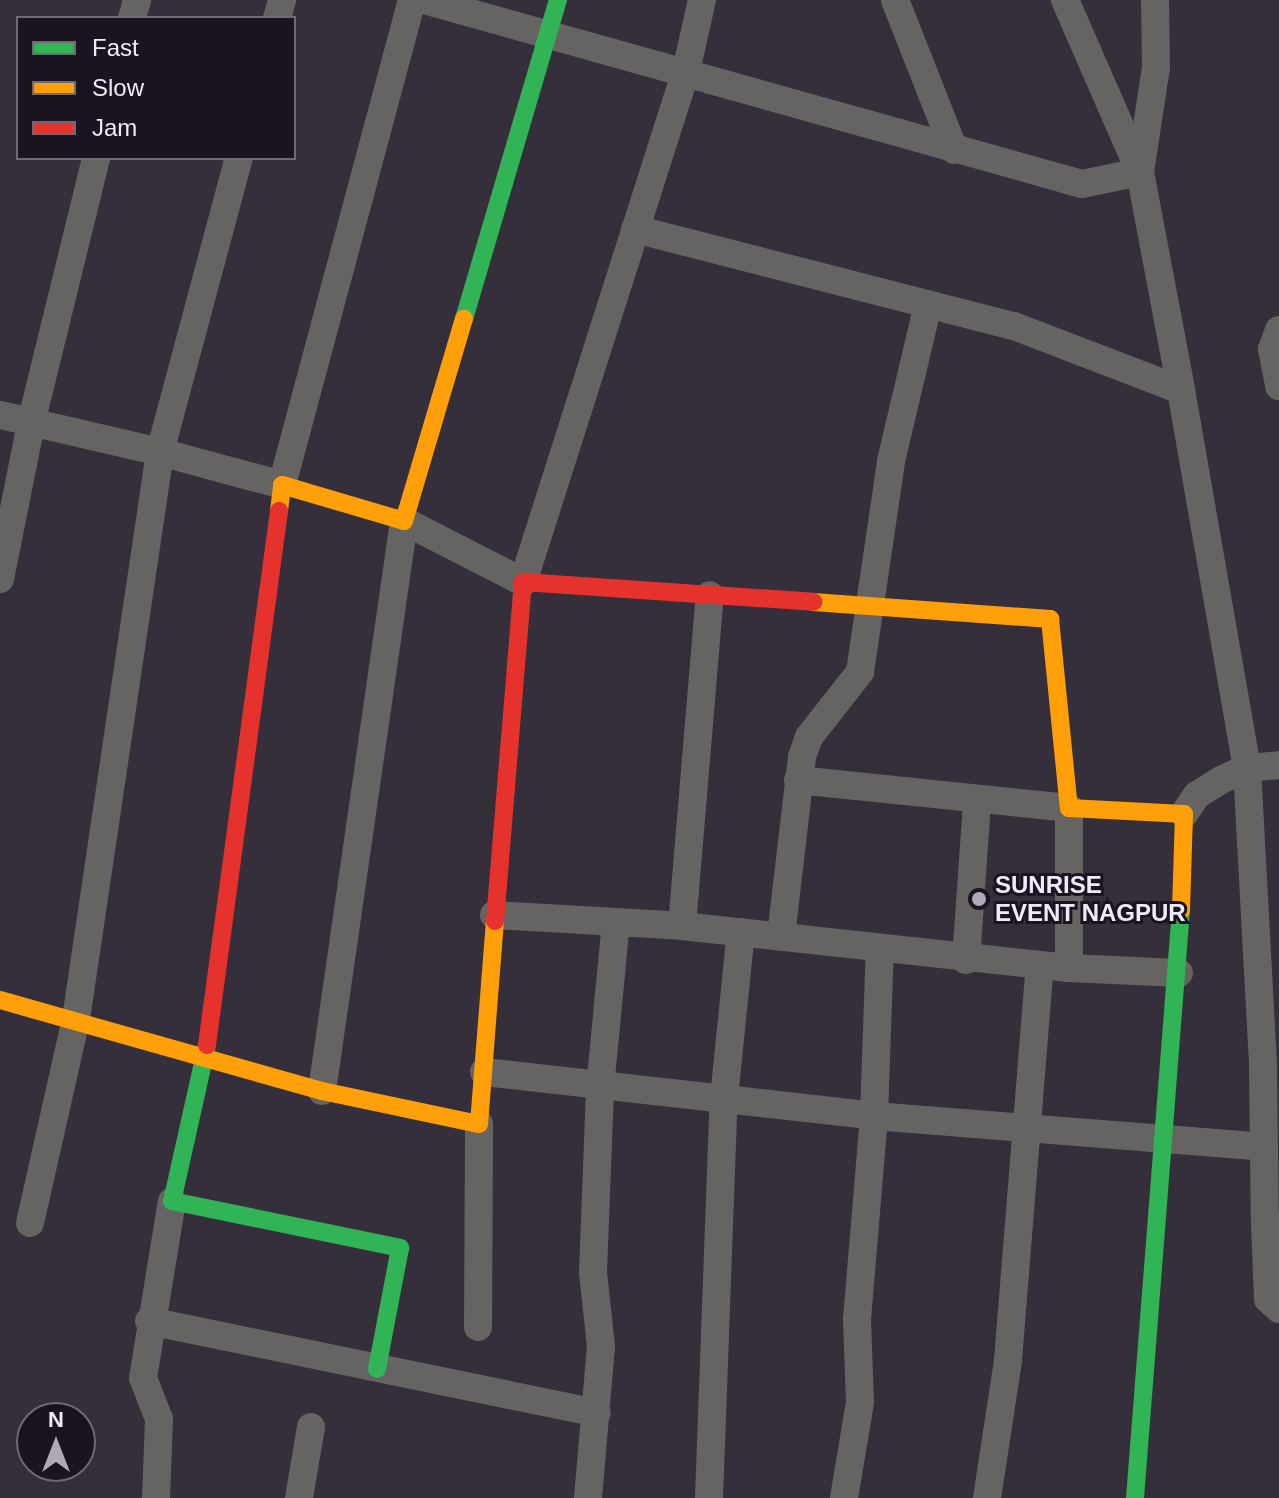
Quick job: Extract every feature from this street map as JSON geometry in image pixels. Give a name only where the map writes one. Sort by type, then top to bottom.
[{"type":"street","points":[[156,1498],[159,1419],[143,1378],[149,1321],[172,1201],[205,1059],[282,485],[412,0]]},
{"type":"street","points":[[424,0],[1082,184],[1140,172]]},
{"type":"street","points":[[322,1091],[404,521],[558,0]]},
{"type":"street","points":[[478,1327],[479,1124],[523,582],[686,71],[702,0]]},
{"type":"street","points":[[895,0],[954,150]]},
{"type":"street","points":[[1065,0],[1140,172],[1247,768],[1271,1093],[1264,1147],[1272,1224],[1268,1299],[1279,1309]]},
{"type":"street","points":[[1140,172],[1156,68],[1155,0]]},
{"type":"street","points":[[0,579],[32,419],[96,160]]},
{"type":"street","points":[[30,1223],[76,1019],[160,452],[238,160]]},
{"type":"street","points":[[635,229],[1014,326],[1181,390]]},
{"type":"street","points":[[781,936],[798,780],[809,737],[860,672],[866,606],[891,461],[928,304]]},
{"type":"street","points":[[1279,330],[1272,349],[1279,386]]},
{"type":"street","points":[[0,415],[32,419],[160,452],[404,521],[523,582],[1050,619],[1069,808],[1069,968]]},
{"type":"street","points":[[682,926],[710,595]]},
{"type":"street","points":[[1135,1498],[1179,973],[1184,814],[1197,795],[1247,768],[1279,765]]},
{"type":"street","points":[[798,780],[977,801],[1184,814]]},
{"type":"street","points":[[966,960],[977,801]]},
{"type":"street","points":[[494,915],[682,926],[966,960],[1179,973]]},
{"type":"street","points":[[588,1498],[586,1475],[597,1413],[601,1347],[593,1272],[600,1088],[616,923]]},
{"type":"street","points":[[709,1498],[724,1098],[741,932]]},
{"type":"street","points":[[844,1498],[860,1402],[857,1319],[874,1116],[880,948]]},
{"type":"street","points":[[987,1498],[1008,1360],[1040,966]]},
{"type":"street","points":[[0,1000],[322,1091],[479,1124]]},
{"type":"street","points":[[484,1072],[600,1088],[724,1098],[874,1116],[1264,1147]]},
{"type":"street","points":[[172,1201],[400,1248],[377,1369]]},
{"type":"street","points":[[149,1321],[597,1413]]},
{"type":"street","points":[[299,1498],[311,1427]]},
{"type":"traffic: fast","points":[[464,319],[558,0]]},
{"type":"traffic: fast","points":[[1135,1498],[1181,910]]},
{"type":"traffic: fast","points":[[207,1045],[172,1201],[400,1248],[377,1369]]},
{"type":"traffic: slow","points":[[279,511],[282,485],[404,521],[464,319]]},
{"type":"traffic: slow","points":[[813,602],[1050,619],[1069,808],[1184,814],[1181,910]]},
{"type":"traffic: slow","points":[[0,1000],[322,1091],[479,1124],[495,921]]},
{"type":"traffic: jam","points":[[207,1045],[279,511]]},
{"type":"traffic: jam","points":[[495,921],[523,582],[813,602]]},
{"type":"place","name":"SUNRISE EVENT NAGPUR","points":[[979,899]]}]
